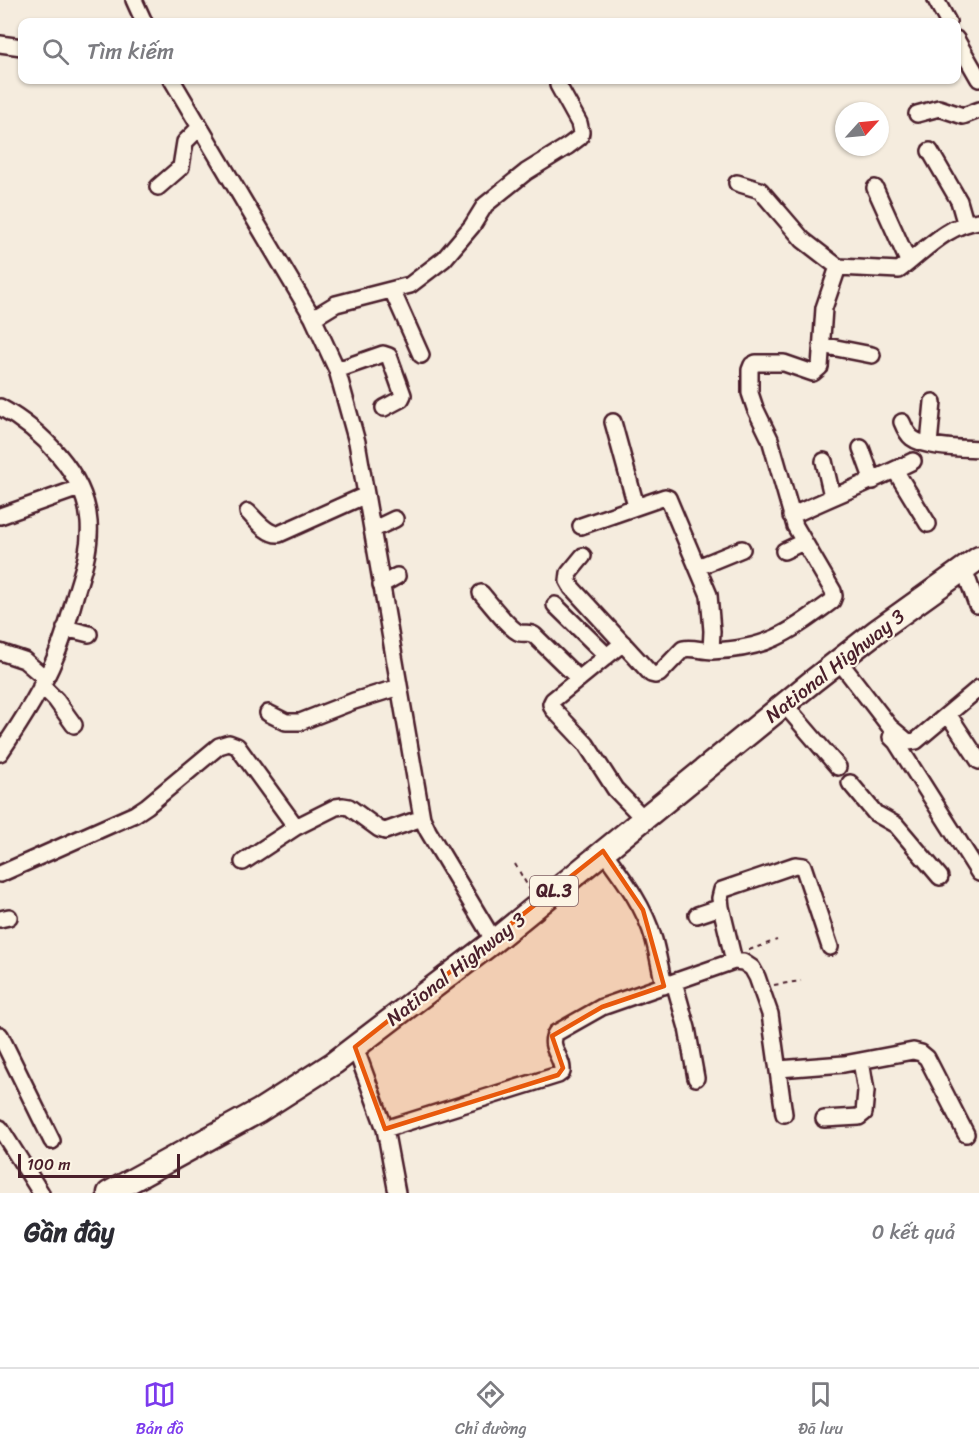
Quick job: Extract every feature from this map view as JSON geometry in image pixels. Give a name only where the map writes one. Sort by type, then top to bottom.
[{"type":"highway","name":"National Highway 3","points":[[109,1193],[260,1111],[355,1047],[494,941],[784,704],[971,563]]},
{"type":"street","points":[[134,0],[142,18]]},
{"type":"street","points":[[936,0],[946,18]]},
{"type":"street","points":[[0,44],[18,46]]},
{"type":"street","points":[[961,46],[979,79]]},
{"type":"street","points":[[174,84],[313,318],[337,370],[357,442],[422,818],[494,941]]},
{"type":"street","points":[[313,318],[336,304],[410,285],[444,259],[472,226],[484,205],[526,172],[568,147],[580,137],[579,123],[558,85]]},
{"type":"street","points":[[917,114],[939,108],[963,116],[979,110]]},
{"type":"street","points":[[158,187],[181,166],[185,142],[200,126]]},
{"type":"street","points":[[737,183],[760,190],[803,240],[838,267],[894,271],[972,222],[930,151]]},
{"type":"street","points":[[875,188],[908,261]]},
{"type":"street","points":[[583,556],[568,573],[568,581],[572,588],[651,674],[655,675],[660,674],[683,649],[711,651],[753,647],[766,643],[793,629],[832,601],[833,591],[803,542],[791,516],[770,439],[752,400],[750,370],[756,363],[776,362],[813,373],[817,371],[820,367],[825,308],[838,267]]},
{"type":"street","points":[[392,290],[421,354]]},
{"type":"street","points":[[822,345],[872,354]]},
{"type":"street","points":[[337,370],[383,354],[389,356],[403,395],[401,399],[384,408]]},
{"type":"street","points":[[929,444],[933,402]]},
{"type":"street","points":[[0,407],[46,441],[70,470],[79,488],[89,520],[86,563],[55,658],[0,753]]},
{"type":"street","points":[[613,422],[636,506]]},
{"type":"street","points":[[902,422],[913,439],[929,444],[979,449]]},
{"type":"street","points":[[861,448],[873,481]]},
{"type":"street","points":[[824,461],[832,496]]},
{"type":"street","points":[[791,516],[913,461]]},
{"type":"street","points":[[895,470],[928,524]]},
{"type":"street","points":[[0,516],[79,488]]},
{"type":"street","points":[[248,512],[268,531],[279,534],[366,495]]},
{"type":"street","points":[[581,526],[636,506],[668,498],[708,595],[712,631],[711,651]]},
{"type":"street","points":[[372,530],[395,519]]},
{"type":"street","points":[[784,551],[803,542]]},
{"type":"street","points":[[698,567],[742,549]]},
{"type":"street","points":[[971,563],[977,605]]},
{"type":"street","points":[[381,585],[397,576]]},
{"type":"street","points":[[481,593],[513,628],[519,633],[527,632],[534,635],[579,679]]},
{"type":"street","points":[[555,605],[607,656]]},
{"type":"street","points":[[65,628],[89,634]]},
{"type":"street","points":[[623,643],[551,704],[586,744],[615,789],[643,818]]},
{"type":"street","points":[[0,652],[24,660],[74,725]]},
{"type":"street","points":[[839,661],[890,727],[908,742],[916,741],[979,688]]},
{"type":"street","points":[[268,713],[285,722],[300,722],[399,687]]},
{"type":"street","points":[[784,704],[838,767]]},
{"type":"street","points":[[948,714],[979,761]]},
{"type":"street","points":[[882,734],[896,742],[979,873]]},
{"type":"street","points":[[0,874],[141,811],[206,756],[229,743],[237,746],[296,826]]},
{"type":"street","points":[[850,783],[875,813],[896,825],[940,877]]},
{"type":"street","points":[[243,862],[296,826],[336,807],[343,806],[385,831],[422,818]]},
{"type":"street","points":[[603,851],[627,884],[654,938],[687,1028],[696,1078]]},
{"type":"street","points":[[734,958],[721,907],[720,893],[725,888],[800,865],[804,870],[830,947]]},
{"type":"street","points":[[697,915],[721,907]]},
{"type":"street","points":[[385,1129],[558,1075],[563,1068],[554,1048],[553,1038],[556,1033],[602,1007],[734,958],[752,968],[773,1024],[784,1114]]},
{"type":"street","points":[[2,1029],[52,1141]]},
{"type":"street","points":[[355,1047],[385,1129],[397,1193]]},
{"type":"street","points":[[779,1069],[834,1065],[913,1051],[921,1053],[927,1058],[966,1134]]},
{"type":"street","points":[[824,1119],[859,1117],[864,1113],[866,1091],[861,1061]]},
{"type":"street","points":[[0,1128],[41,1193]]},
{"type":"path","points":[[514,864],[538,904]]},
{"type":"path","points":[[734,958],[777,940]]},
{"type":"path","points":[[760,987],[801,981]]},
{"type":"highlighted area","points":[[603,851],[643,910],[664,986],[602,1007],[552,1036],[563,1068],[558,1075],[385,1129],[355,1047]]}]
